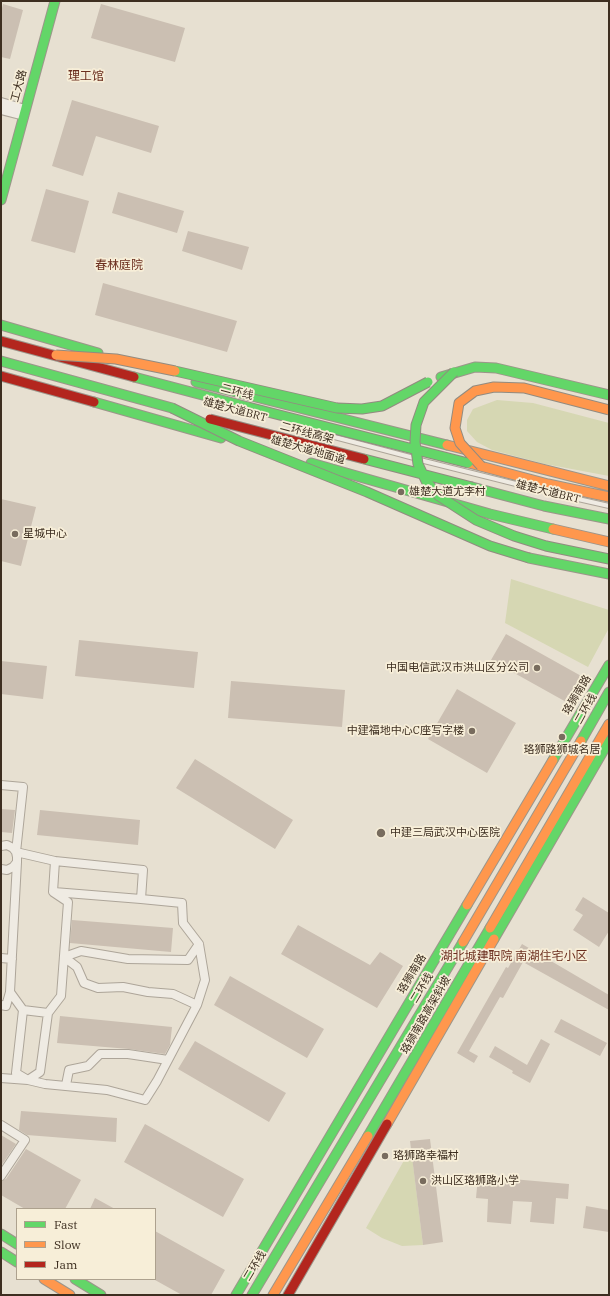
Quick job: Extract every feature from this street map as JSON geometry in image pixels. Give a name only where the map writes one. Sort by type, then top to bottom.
[{"type":"main road","name":"工大路","points":[[1,200],[55,1]]},
{"type":"main road","points":[[1,325],[228,391],[609,486]]},
{"type":"main road","name":"二环线","points":[[1,341],[248,407],[548,484],[609,497]]},
{"type":"main road","points":[[56,355],[116,360],[224,381],[337,408],[362,409],[382,406],[428,382],[454,372],[476,367],[496,368],[609,395]]},
{"type":"main road","name":"二环线高架","points":[[1,361],[325,450],[544,506],[609,519]]},
{"type":"main road","points":[[454,372],[424,402],[416,425],[415,442],[418,464],[426,481],[438,496],[476,520],[514,536],[546,546],[609,559]]},
{"type":"main road","name":"雄楚大道地面道","points":[[1,376],[490,514],[609,542]]},
{"type":"main road","points":[[480,466],[460,443],[455,428],[459,403],[475,392],[494,387],[524,388],[609,410]]},
{"type":"main road","points":[[172,408],[239,441],[367,492],[490,546],[529,558],[609,574]]},
{"type":"main road","points":[[576,534],[596,547],[609,559]]},
{"type":"main road","name":"珞狮南路","points":[[236,1295],[609,665]]},
{"type":"main road","name":"二环线","points":[[252,1295],[504,874],[609,692]]},
{"type":"main road","name":"珞狮南路高架斜坡","points":[[273,1295],[423,1044],[609,724]]},
{"type":"main road","points":[[288,1295],[609,741]]},
{"type":"main road","points":[[1,1234],[16,1243]]},
{"type":"main road","points":[[1,1252],[16,1261]]},
{"type":"main road","points":[[46,1280],[70,1295]]},
{"type":"main road","points":[[77,1280],[101,1295]]},
{"type":"street","points":[[1,102],[24,112]]},
{"type":"street","points":[[1,110],[24,112]]},
{"type":"street","points":[[1,785],[23,788],[16,852],[17,862],[10,992],[6,1006],[1,1005]]},
{"type":"street","points":[[1,846],[7,845],[16,852],[55,861],[143,870],[141,899]]},
{"type":"street","points":[[53,892],[55,861]]},
{"type":"street","points":[[1,869],[7,870],[13,867],[17,862]]},
{"type":"street","points":[[1,1078],[107,1090],[145,1100],[197,1005],[205,980],[199,944],[183,923],[182,903],[53,892]]},
{"type":"street","points":[[28,1080],[40,1072],[48,1013],[61,996],[68,902],[53,892]]},
{"type":"street","points":[[64,957],[81,951],[135,959],[188,960],[199,944]]},
{"type":"street","points":[[64,957],[77,967],[84,983],[98,988],[123,987],[148,992],[173,994],[197,1005]]},
{"type":"street","points":[[1,958],[12,959]]},
{"type":"street","points":[[10,992],[23,1010],[16,1072],[28,1080]]},
{"type":"street","points":[[23,1010],[48,1013]]},
{"type":"street","points":[[66,1085],[69,1070],[88,1066],[100,1054],[128,1054],[168,1060]]},
{"type":"street","points":[[1,1125],[26,1140],[1,1176]]},
{"type":"lane","points":[[1,346],[139,384]]},
{"type":"lane","name":"雄楚大道BRT","points":[[299,428],[523,486]]},
{"type":"lane","name":"雄楚大道BRT","points":[[553,493],[609,506]]},
{"type":"green space","points":[[497,400],[533,403],[609,423],[609,476],[545,464],[492,450],[477,442],[467,431],[467,420],[473,409]]},
{"type":"green space","points":[[511,579],[609,610],[609,628],[588,667],[505,623]]},
{"type":"green space","points":[[411,1148],[423,1245],[402,1246],[382,1238],[366,1228]]},
{"type":"building","points":[[3,4],[23,10],[10,59],[1,57],[1,12]]},
{"type":"building","points":[[101,4],[185,28],[175,62],[91,38]]},
{"type":"building","points":[[72,100],[159,126],[151,153],[96,136],[83,176],[52,166]]},
{"type":"building","points":[[46,189],[89,201],[75,253],[31,241]]},
{"type":"building","points":[[118,192],[184,211],[177,233],[112,213]]},
{"type":"building","points":[[188,231],[249,247],[242,270],[182,251]]},
{"type":"building","points":[[103,283],[237,321],[227,352],[95,315]]},
{"type":"building","name":"星城中心","points":[[1,499],[36,507],[21,566],[1,561]]},
{"type":"building","name":"中国电信武汉市洪山区分公司","points":[[506,634],[583,677],[568,703],[491,660]]},
{"type":"building","points":[[79,640],[198,652],[194,688],[75,676]]},
{"type":"building","points":[[1,661],[47,666],[43,699],[1,694]]},
{"type":"building","points":[[231,681],[345,690],[342,727],[228,718]]},
{"type":"building","name":"中建福地中心C座写字楼","points":[[457,689],[516,723],[487,773],[428,739]]},
{"type":"building","points":[[195,759],[293,820],[275,849],[176,788]]},
{"type":"building","points":[[1,809],[15,810],[12,833],[1,832]]},
{"type":"building","points":[[40,810],[140,820],[138,845],[37,835]]},
{"type":"building","points":[[583,897],[609,913],[609,931],[599,947],[573,930],[583,915],[575,910]]},
{"type":"building","points":[[72,920],[173,928],[171,952],[70,943]]},
{"type":"building","points":[[298,925],[370,965],[380,952],[403,966],[377,1008],[281,954]]},
{"type":"building","points":[[522,944],[609,995],[609,1010],[523,962],[503,998],[500,997],[469,1051],[478,1056],[474,1063],[457,1053],[506,967],[508,968]]},
{"type":"building","points":[[230,976],[324,1029],[307,1058],[214,1005]]},
{"type":"building","points":[[60,1016],[172,1027],[170,1045],[165,1054],[129,1049],[57,1043]]},
{"type":"building","points":[[561,1019],[607,1043],[600,1056],[554,1032]]},
{"type":"building","points":[[541,1039],[550,1044],[530,1083],[489,1057],[495,1046],[527,1065]]},
{"type":"building","points":[[195,1041],[286,1093],[269,1122],[178,1069]]},
{"type":"building","points":[[21,1111],[117,1118],[116,1142],[27,1135],[19,1130]]},
{"type":"building","points":[[145,1124],[244,1179],[223,1217],[124,1162]]},
{"type":"building","points":[[1,1135],[16,1144],[1,1166]]},
{"type":"building","points":[[430,1139],[443,1242],[423,1245],[410,1141]]},
{"type":"building","points":[[26,1149],[81,1180],[66,1208],[23,1208],[1,1195],[1,1181],[6,1179]]},
{"type":"building","points":[[478,1176],[569,1184],[568,1199],[556,1198],[554,1224],[530,1222],[532,1202],[513,1201],[511,1224],[487,1222],[488,1199],[476,1198]]},
{"type":"building","points":[[95,1198],[113,1208],[90,1208]]},
{"type":"building","points":[[586,1206],[609,1210],[609,1232],[583,1228]]},
{"type":"building","points":[[156,1232],[225,1270],[211,1295],[182,1295],[155,1280]]},
{"type":"traffic: fast","points":[[1,200],[55,1]]},
{"type":"traffic: fast","points":[[1,325],[98,353]]},
{"type":"traffic: fast","points":[[1,361],[172,408]]},
{"type":"traffic: fast","points":[[441,377],[475,367],[496,368],[609,395]]},
{"type":"traffic: fast","points":[[175,371],[337,408],[362,409],[382,406],[428,382]]},
{"type":"traffic: fast","points":[[454,372],[424,402],[416,425],[415,442],[418,464],[426,481],[439,496],[476,520],[514,536],[546,546],[609,559]]},
{"type":"traffic: fast","points":[[134,377],[248,407]]},
{"type":"traffic: fast","points":[[196,382],[447,445]]},
{"type":"traffic: fast","points":[[94,402],[221,438]]},
{"type":"traffic: fast","points":[[248,407],[468,463]]},
{"type":"traffic: fast","points":[[172,408],[239,441],[367,492],[490,546],[529,558]]},
{"type":"traffic: fast","points":[[364,459],[472,487]]},
{"type":"traffic: fast","points":[[311,463],[490,514],[553,529]]},
{"type":"traffic: fast","points":[[472,487],[544,506],[609,519]]},
{"type":"traffic: fast","points":[[529,558],[609,574]]},
{"type":"traffic: fast","points":[[553,760],[609,665]]},
{"type":"traffic: fast","points":[[581,741],[609,692]]},
{"type":"traffic: fast","points":[[494,939],[609,741]]},
{"type":"traffic: fast","points":[[236,1295],[467,905]]},
{"type":"traffic: fast","points":[[368,1136],[490,928]]},
{"type":"traffic: fast","points":[[252,1295],[463,942]]},
{"type":"traffic: fast","points":[[1,1234],[16,1243]]},
{"type":"traffic: fast","points":[[1,1252],[16,1261]]},
{"type":"traffic: fast","points":[[77,1280],[101,1295]]},
{"type":"traffic: slow","points":[[56,355],[116,359],[175,371]]},
{"type":"traffic: slow","points":[[481,466],[460,443],[455,428],[459,403],[475,391],[494,387],[524,388],[609,410]]},
{"type":"traffic: slow","points":[[447,445],[609,486]]},
{"type":"traffic: slow","points":[[469,463],[548,484],[609,497]]},
{"type":"traffic: slow","points":[[553,529],[609,542]]},
{"type":"traffic: slow","points":[[490,928],[609,724]]},
{"type":"traffic: slow","points":[[463,942],[581,741]]},
{"type":"traffic: slow","points":[[467,905],[553,760]]},
{"type":"traffic: slow","points":[[387,1124],[494,939]]},
{"type":"traffic: slow","points":[[273,1295],[368,1136]]},
{"type":"traffic: slow","points":[[46,1280],[70,1295]]},
{"type":"traffic: jam","points":[[1,341],[134,377]]},
{"type":"traffic: jam","points":[[1,376],[94,402]]},
{"type":"traffic: jam","points":[[210,419],[364,459]]},
{"type":"traffic: jam","points":[[288,1295],[387,1124]]},
{"type":"place","name":"雄楚大道尤李村","points":[[401,492]]},
{"type":"place","name":"星城中心","points":[[15,534]]},
{"type":"place","name":"中国电信武汉市洪山区分公司","points":[[537,668]]},
{"type":"place","name":"中建福地中心C座写字楼","points":[[472,731]]},
{"type":"place","name":"珞狮路狮城名居","points":[[562,737]]},
{"type":"place","name":"中建三局武汉中心医院","points":[[381,833]]},
{"type":"place","name":"珞狮路幸福村","points":[[385,1156]]},
{"type":"place","name":"洪山区珞狮路小学","points":[[423,1181]]},
{"type":"district","name":"理工馆","points":[[86,77]]},
{"type":"district","name":"春林庭院","points":[[119,266]]},
{"type":"district","name":"湖北城建职院 南湖住宅小区","points":[[514,957]]}]
